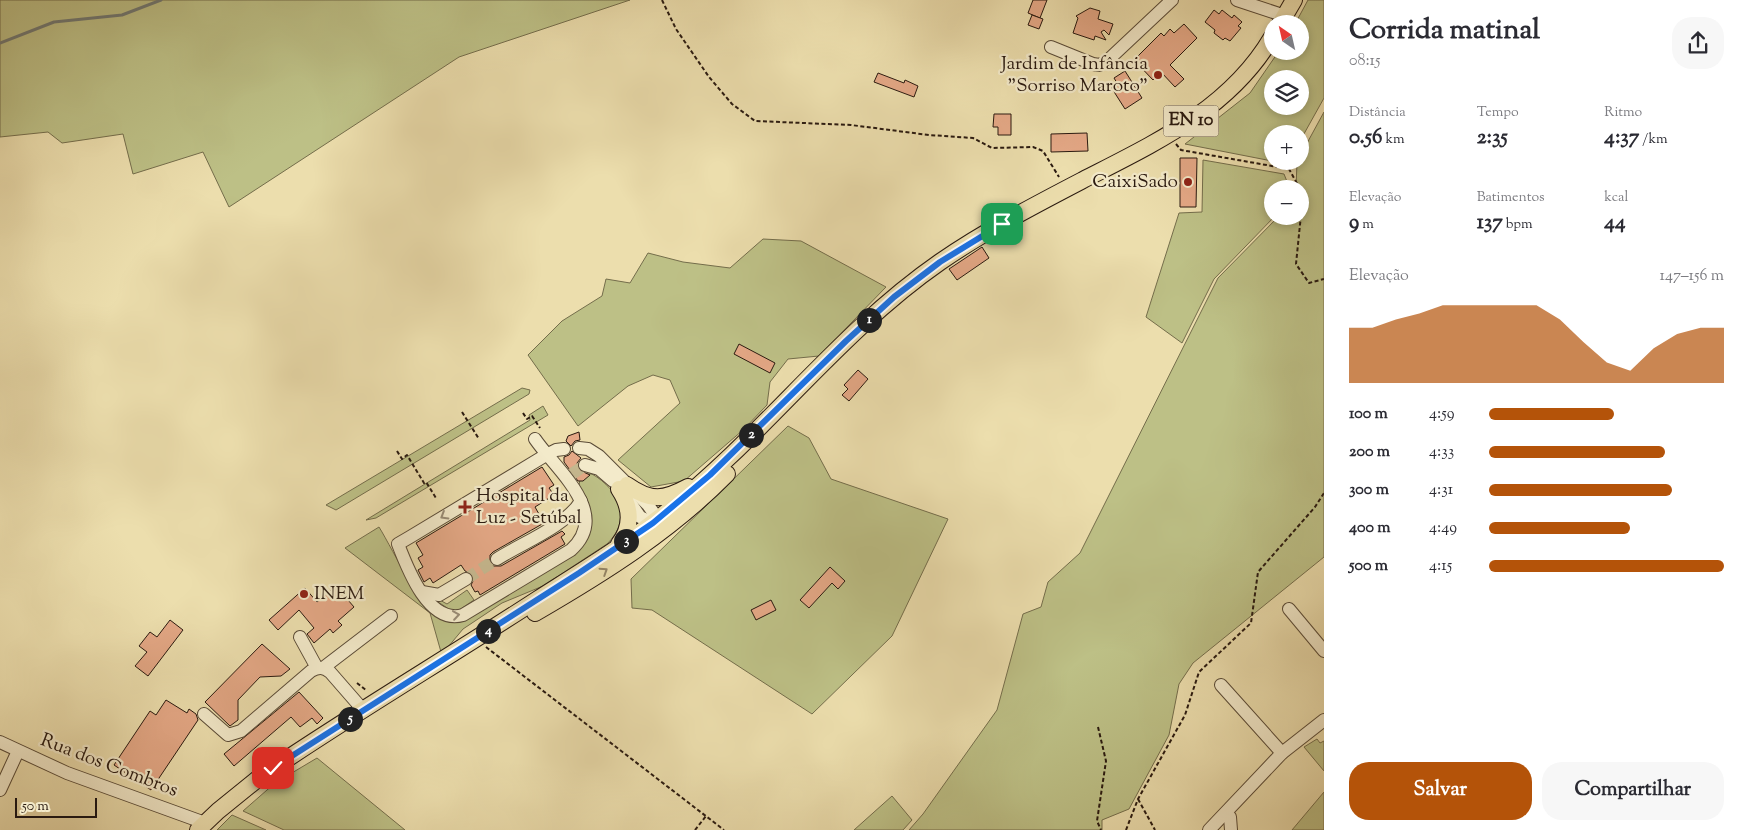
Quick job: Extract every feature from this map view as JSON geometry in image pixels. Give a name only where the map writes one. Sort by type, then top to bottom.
[{"type":"main road","points":[[1286,15],[1294,0]]},
{"type":"main road","name":"EN 10","points":[[273,768],[582,585],[652,529],[878,311],[925,273],[978,238],[1199,116],[1220,99],[1254,64],[1264,49]]},
{"type":"main road","name":"EN 10","points":[[202,827],[227,802],[273,768],[614,549],[691,509],[888,310],[941,264],[978,238]]},
{"type":"main road","points":[[623,487],[644,496],[665,498],[695,483],[721,464]]},
{"type":"main road","points":[[614,549],[626,533],[629,524],[629,510],[623,487]]},
{"type":"street","points":[[1051,47],[1093,64],[1106,62],[1172,0]]},
{"type":"street","points":[[1237,0],[1272,15]]},
{"type":"street","points":[[539,436],[546,454],[572,479],[586,519],[584,533],[576,545],[463,615],[455,617],[446,616],[438,612],[422,592],[398,544],[546,454],[564,449]]},
{"type":"street","points":[[579,448],[588,449],[599,456],[623,487]]},
{"type":"street","points":[[585,465],[599,469],[651,509],[654,515],[652,529]]},
{"type":"street","points":[[497,559],[558,523],[575,511],[581,501]]},
{"type":"street","points":[[422,592],[439,595],[466,579]]},
{"type":"street","points":[[1289,609],[1324,651]]},
{"type":"street","points":[[204,714],[228,735],[241,731],[311,671],[320,668],[391,616]]},
{"type":"street","points":[[300,637],[320,668],[330,672],[364,710]]},
{"type":"street","points":[[1220,685],[1282,753]]},
{"type":"street","points":[[1209,830],[1282,753],[1324,720]]},
{"type":"street","name":"Rua dos Combros","points":[[0,742],[68,773],[202,827]]},
{"type":"street","points":[[0,790],[18,750]]},
{"type":"street","points":[[1226,813],[1230,817],[1231,830]]},
{"type":"path","points":[[662,0],[676,30],[709,77],[732,104],[755,121],[851,125],[929,135],[973,138],[992,148],[1032,147],[1043,151],[1065,190]]},
{"type":"path","points":[[1169,134],[1181,150],[1289,170],[1295,180]]},
{"type":"path","points":[[1300,225],[1296,264],[1309,282],[1324,279]]},
{"type":"path","points":[[462,412],[479,439]]},
{"type":"path","points":[[523,413],[527,419],[532,416],[539,436]]},
{"type":"path","points":[[397,451],[402,459],[407,456],[436,498]]},
{"type":"path","points":[[1126,830],[1138,799],[1185,715],[1199,672],[1251,623],[1258,572],[1316,507],[1324,493]]},
{"type":"path","points":[[483,644],[724,830]]},
{"type":"path","points":[[1098,727],[1106,761],[1097,821],[1101,830]]},
{"type":"path","points":[[1138,799],[1155,830]]},
{"type":"path","points":[[695,830],[706,816]]},
{"type":"green space","points":[[0,0],[630,0],[459,57],[229,207],[203,152],[133,174],[123,134],[62,143],[48,132],[0,137]]},
{"type":"green space","points":[[1308,0],[1324,0],[1324,98],[1309,125],[1264,125],[1264,159],[1185,144],[1250,93],[1264,73],[1264,115],[1309,115],[1309,70],[1266,70],[1273,60],[1309,60],[1309,15],[1300,15]]},
{"type":"green space","points":[[1324,112],[1324,557],[1193,663],[1179,684],[1169,735],[1129,809],[1102,820],[1102,830],[909,830],[923,814],[997,710],[1023,614],[1041,607],[1048,582],[1080,553],[1218,278],[1270,225],[1309,225],[1309,180],[1296,180],[1297,170],[1309,170],[1309,140]]},
{"type":"green space","points":[[1203,160],[1284,174],[1286,180],[1264,180],[1264,225],[1266,225],[1214,279],[1182,343],[1146,317],[1179,213],[1202,212]]},
{"type":"green space","points":[[763,239],[801,241],[886,287],[819,356],[788,359],[770,382],[767,405],[743,430],[684,481],[651,487],[618,460],[680,403],[670,380],[653,375],[628,386],[578,426],[528,355],[562,321],[602,296],[606,279],[630,283],[648,253],[683,262],[730,268]]},
{"type":"green space","points":[[522,388],[530,390],[529,394],[336,510],[326,505]]},
{"type":"green space","points":[[543,406],[548,415],[376,518],[366,520],[530,420],[529,415]]},
{"type":"green space","points":[[788,426],[809,438],[831,479],[948,519],[892,636],[812,714],[652,610],[632,608],[631,579]]},
{"type":"green space","points":[[586,474],[592,474],[602,481],[616,497],[621,516],[615,535],[607,544],[543,586],[502,603],[463,629],[448,647],[441,652],[430,613],[345,548],[379,527],[420,596],[440,617],[451,622],[583,541],[579,485],[580,480]]},
{"type":"green space","points":[[467,590],[474,600],[459,610],[452,611],[438,602],[438,599],[447,604]]},
{"type":"green space","points":[[1317,739],[1320,743],[1324,741],[1324,771],[1304,747]]},
{"type":"green space","points":[[317,758],[405,830],[284,830],[243,811],[275,783]]},
{"type":"green space","points":[[1324,792],[1324,830],[1292,830]]},
{"type":"green space","points":[[892,796],[912,820],[903,830],[854,830]]},
{"type":"green space","points":[[232,815],[266,830],[217,830]]},
{"type":"building","points":[[1033,0],[1047,0],[1040,18],[1028,13]]},
{"type":"building","points":[[1090,8],[1100,11],[1098,19],[1113,24],[1109,35],[1104,30],[1101,32],[1106,40],[1095,36],[1094,40],[1073,33],[1078,18],[1076,16]]},
{"type":"building","points":[[1214,10],[1219,14],[1222,10],[1232,18],[1234,15],[1242,22],[1238,26],[1241,28],[1230,41],[1225,38],[1223,40],[1205,22]]},
{"type":"building","points":[[1032,15],[1043,19],[1039,29],[1028,25]]},
{"type":"building","points":[[1184,24],[1197,38],[1170,65],[1184,79],[1175,87],[1161,72],[1153,80],[1134,60],[1161,33],[1164,36],[1170,29],[1174,33]]},
{"type":"building","points":[[1125,71],[1142,98],[1125,109],[1111,87],[1117,83],[1114,78]]},
{"type":"building","points":[[878,73],[904,83],[905,80],[918,86],[914,97],[874,82]]},
{"type":"building","points":[[994,114],[1011,114],[1011,135],[998,135],[998,127],[993,127]]},
{"type":"building","points":[[1087,133],[1088,151],[1051,152],[1051,134]]},
{"type":"building","name":"CaixiSado","points":[[1180,158],[1197,158],[1196,207],[1180,207]]},
{"type":"building","points":[[982,247],[989,258],[957,280],[949,269]]},
{"type":"building","points":[[739,344],[775,363],[770,373],[734,354]]},
{"type":"building","points":[[858,370],[868,379],[849,401],[842,395],[848,389],[844,385]]},
{"type":"building","points":[[579,432],[580,440],[575,441],[571,446],[566,441],[568,436]]},
{"type":"building","points":[[572,451],[581,458],[577,463],[579,470],[590,475],[583,481],[578,481],[564,462],[564,457]]},
{"type":"building","points":[[542,467],[554,485],[549,488],[554,495],[535,507],[544,523],[493,552],[490,555],[490,563],[493,566],[501,566],[562,531],[565,534],[561,537],[565,544],[480,595],[478,591],[475,592],[471,585],[474,579],[473,574],[465,571],[461,565],[433,583],[430,578],[424,582],[418,570],[423,567],[418,558],[423,555],[416,543]]},
{"type":"building","points":[[830,567],[845,581],[838,589],[832,583],[809,608],[800,600]]},
{"type":"building","points":[[336,586],[354,607],[338,621],[342,625],[333,633],[330,629],[314,643],[307,634],[314,628],[299,610],[278,630],[269,620],[305,588],[317,602]]},
{"type":"building","points":[[771,600],[776,610],[756,620],[751,610]]},
{"type":"building","points":[[170,620],[183,630],[148,676],[135,666],[147,652],[139,646],[150,632],[157,637]]},
{"type":"building","points":[[262,644],[290,669],[281,676],[260,677],[238,700],[238,720],[230,726],[205,702]]},
{"type":"building","points":[[299,692],[323,718],[317,724],[312,718],[300,727],[291,717],[234,766],[224,754]]},
{"type":"building","points":[[166,700],[187,713],[189,709],[196,714],[198,720],[151,790],[114,765],[150,711],[156,715]]},
{"type":"waterway","points":[[0,43],[54,22],[122,15],[161,0]]},
{"type":"tunnel","points":[[572,474],[585,465]]},
{"type":"tunnel","points":[[466,579],[497,559]]},
{"type":"place","name":"Jardim de Infância \"Sorriso Maroto\"","points":[[1158,75]]},
{"type":"place","name":"CaixiSado","points":[[1188,182]]},
{"type":"place","name":"Hospital da Luz - Setúbal","points":[[465,507]]},
{"type":"place","name":"INEM","points":[[304,594]]},
{"type":"route","points":[[273,768],[644,530],[689,495],[846,341],[894,297],[959,249],[1002,224]]}]
